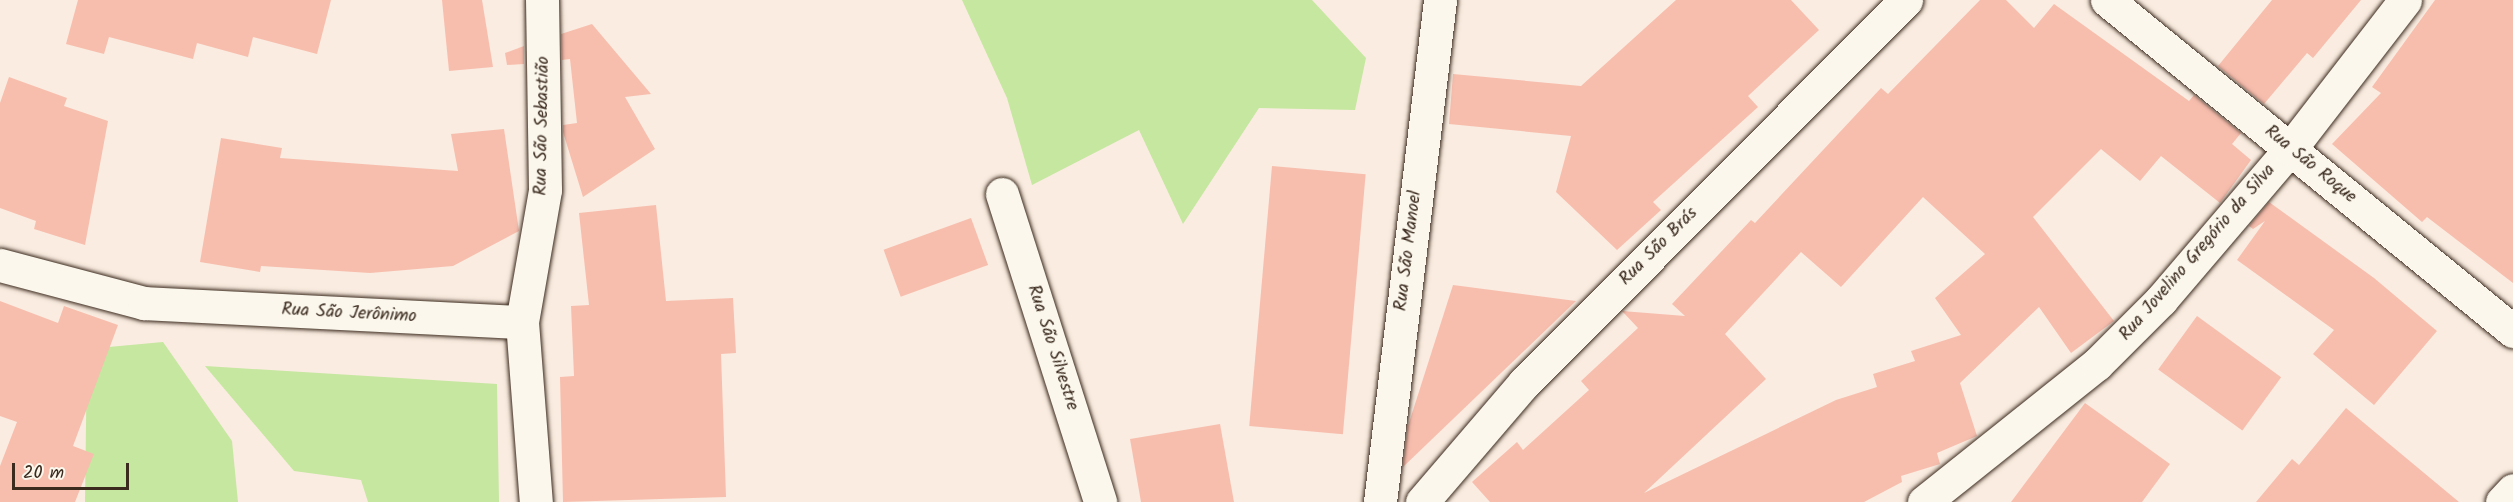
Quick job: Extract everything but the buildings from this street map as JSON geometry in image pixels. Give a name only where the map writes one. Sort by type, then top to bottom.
[{"type":"street","name":"Rua São Sebastião","points":[[522,322],[545,190],[542,0]]},
{"type":"street","name":"Rua São Manoel","points":[[1380,502],[1440,0]]},
{"type":"street","name":"Rua São Brás","points":[[1422,502],[1524,383],[1906,0]]},
{"type":"street","name":"Rua São Roque","points":[[2107,0],[2513,331]]},
{"type":"street","name":"Rua Jovelino Gregório da Silva","points":[[1924,502],[2097,364],[2161,300],[2290,149],[2405,0]]},
{"type":"street","name":"Rua São Silvestre","points":[[1002,194],[1100,502]]},
{"type":"street","name":"Rua São Jerônimo","points":[[0,265],[144,303],[522,322]]},
{"type":"street","points":[[522,322],[536,502]]},
{"type":"street","points":[[2502,502],[2513,490]]},
{"type":"green space","points":[[962,0],[1312,0],[1366,58],[1355,110],[1259,108],[1183,224],[1139,130],[1032,185],[1007,98]]},
{"type":"green space","points":[[163,342],[232,441],[238,502],[85,502],[87,349]]},
{"type":"green space","points":[[205,366],[497,384],[499,502],[368,502],[361,480],[294,471]]}]
